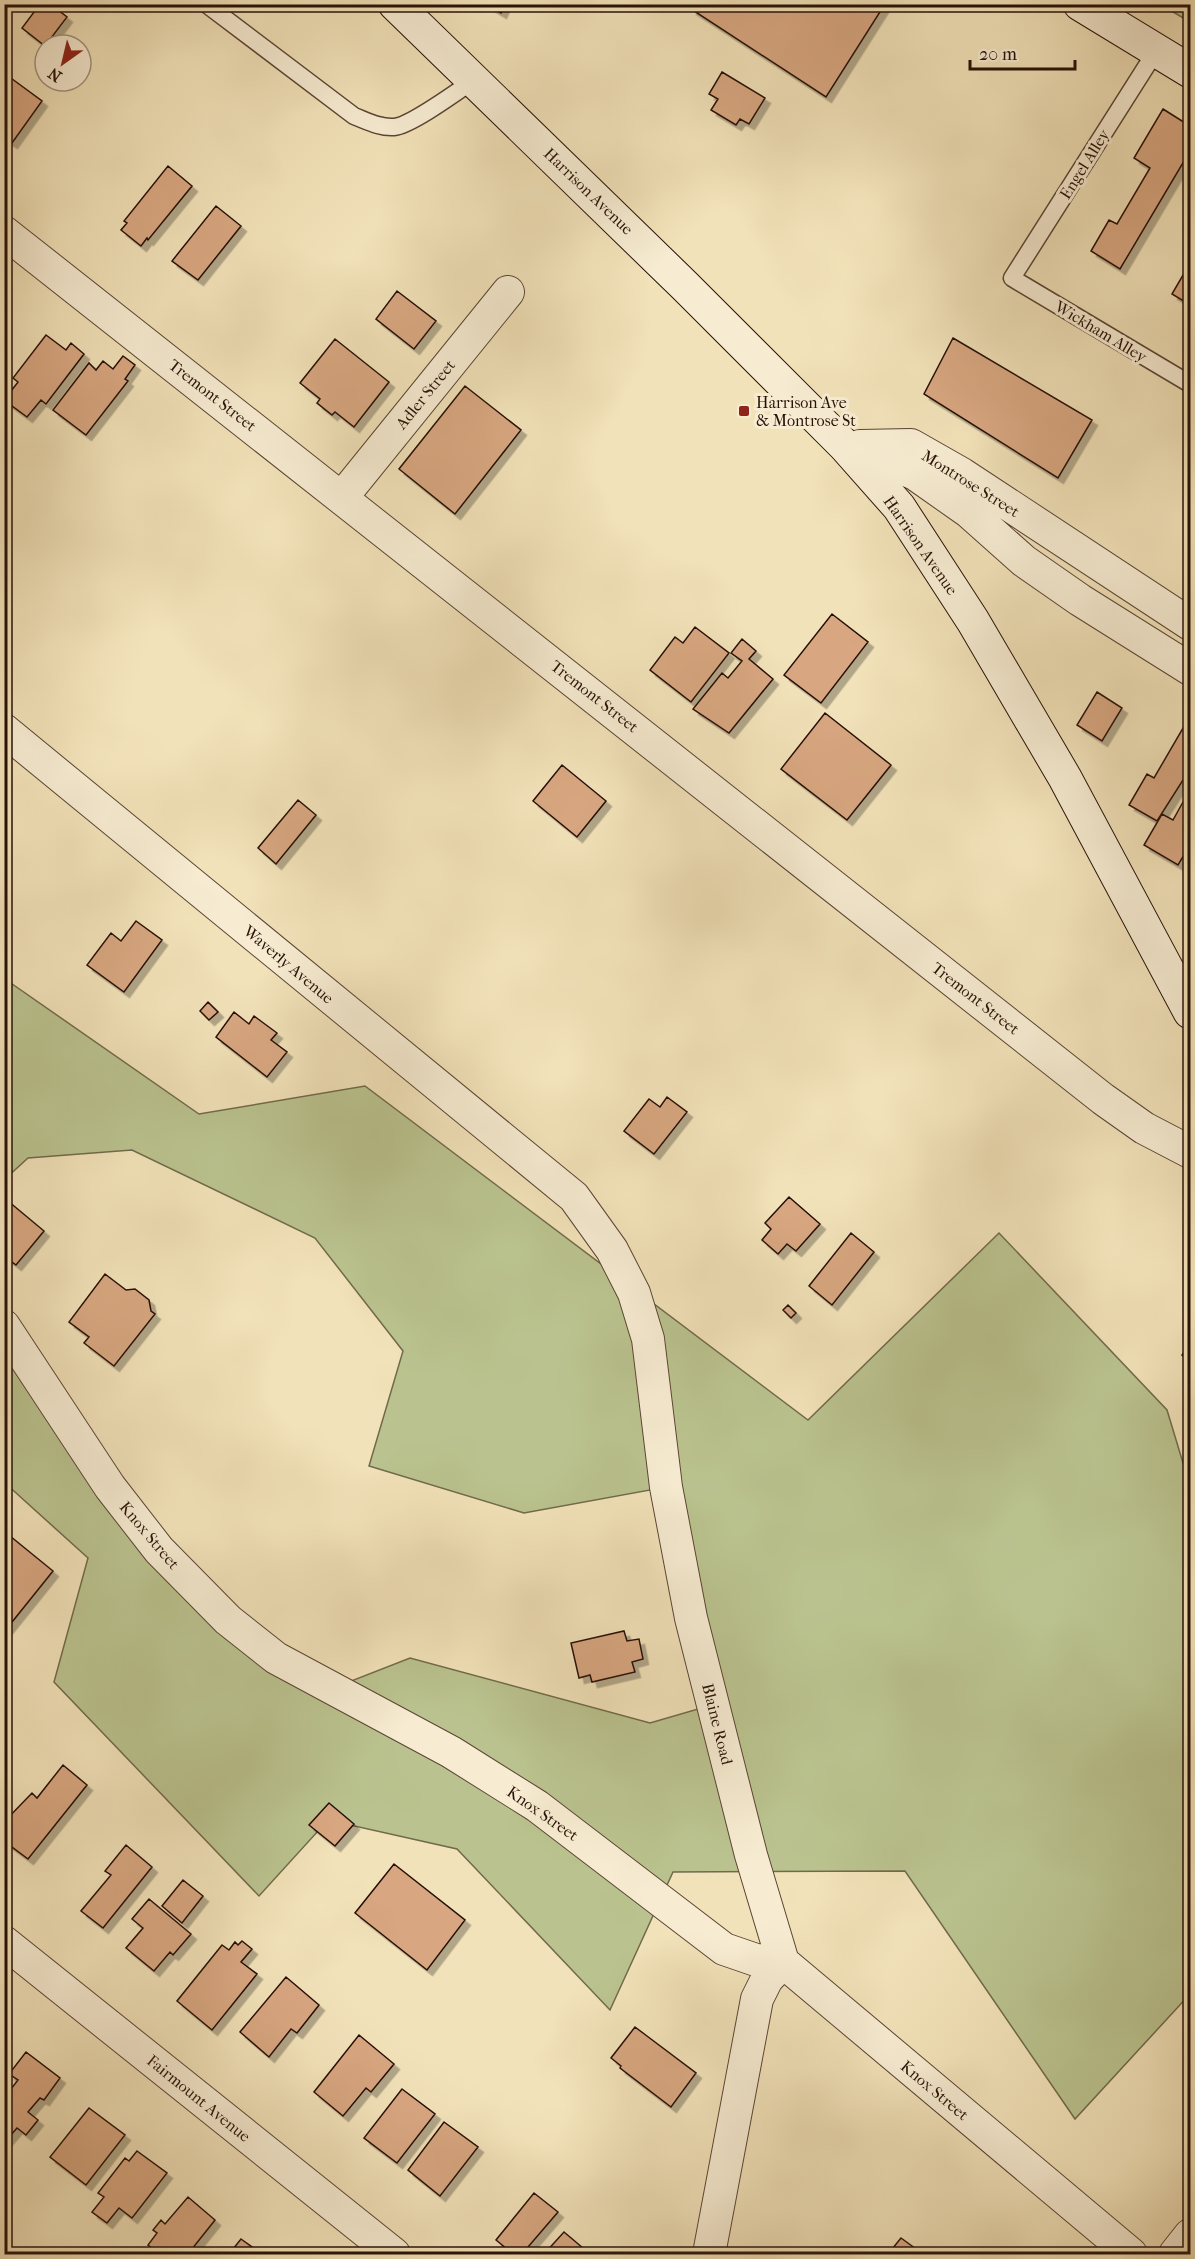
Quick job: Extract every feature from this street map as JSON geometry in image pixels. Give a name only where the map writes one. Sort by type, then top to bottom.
[{"type":"main road","name":"Harrison Avenue","points":[[394,4],[585,186],[845,446],[899,507],[973,621],[1102,842],[1146,932],[1191,1012]]},
{"type":"main road","points":[[1080,4],[1191,71]]},
{"type":"street","name":"Tremont Street","points":[[4,232],[343,496],[1102,1098],[1144,1128],[1191,1152]]},
{"type":"street","name":"Adler Street","points":[[343,496],[508,292]]},
{"type":"street","name":"Montrose Street","points":[[845,446],[911,445],[962,474],[1191,624]]},
{"type":"street","name":"Montrose Street","points":[[845,446],[915,474],[969,512],[1024,561],[1080,600],[1191,669]]},
{"type":"street","name":"Waverly Avenue","points":[[4,730],[574,1197]]},
{"type":"street","name":"Blaine Road","points":[[574,1197],[612,1250],[634,1293],[648,1339],[666,1487],[691,1618],[751,1854],[783,1962]]},
{"type":"street","name":"Knox Street","points":[[4,1326],[110,1487],[159,1550],[228,1620],[276,1658],[451,1752],[537,1806],[724,1949],[756,1960],[783,1962],[1131,2254]]},
{"type":"street","name":"Fairmount Avenue","points":[[4,1942],[394,2254]]},
{"type":"street","points":[[709,2254],[757,1999],[767,1979],[783,1962]]},
{"type":"street","points":[[1175,2254],[1191,2235]]},
{"type":"lane","points":[[206,4],[354,116],[382,127],[396,128],[414,119],[474,80]]},
{"type":"lane","name":"Engel Alley","points":[[1012,278],[1156,51]]},
{"type":"lane","name":"Wickham Alley","points":[[1012,278],[1191,384]]},
{"type":"green space","points":[[1161,5],[1190,5],[1190,22]]},
{"type":"green space","points":[[5,979],[199,1114],[365,1086],[808,1420],[999,1233],[1167,1410],[1190,1486],[1190,1994],[1075,2119],[905,1871],[673,1872],[610,2010],[457,1849],[328,1820],[259,1896],[54,1682],[88,1558],[5,1483],[4,1326],[159,1550],[331,1689],[410,1658],[650,1723],[712,1705],[666,1487],[524,1513],[369,1466],[403,1351],[315,1238],[132,1150],[28,1158],[5,1179]]},
{"type":"building","points":[[40,4],[50,4],[67,17],[55,33],[33,33],[33,37],[22,28]]},
{"type":"building","points":[[486,4],[505,4],[501,13]]},
{"type":"building","points":[[694,4],[885,4],[826,97],[691,9]]},
{"type":"building","points":[[722,72],[765,98],[749,124],[740,119],[736,125],[711,110],[718,99],[709,94]]},
{"type":"building","points":[[4,73],[42,101],[12,143],[4,138]]},
{"type":"building","points":[[1163,109],[1190,126],[1190,151],[1120,269],[1091,251],[1109,220],[1117,224],[1150,168],[1134,158]]},
{"type":"building","points":[[168,166],[192,186],[141,246],[121,230],[127,223],[124,221]]},
{"type":"building","points":[[216,206],[241,226],[198,280],[172,261]]},
{"type":"building","points":[[1190,263],[1190,305],[1172,294]]},
{"type":"building","points":[[397,291],[436,321],[414,349],[376,319]]},
{"type":"building","points":[[46,335],[66,350],[71,343],[84,354],[46,404],[41,400],[27,417],[4,400],[18,382],[13,378]]},
{"type":"building","points":[[953,338],[1092,420],[1058,478],[924,394]]},
{"type":"building","points":[[335,339],[389,382],[354,427],[335,412],[332,415],[317,403],[320,399],[300,383]]},
{"type":"building","points":[[123,356],[135,365],[125,379],[128,381],[86,435],[53,410],[89,363],[96,370],[103,361],[113,369]]},
{"type":"building","points":[[465,386],[521,430],[455,514],[399,469]]},
{"type":"building","points":[[832,614],[868,642],[821,703],[784,675]]},
{"type":"building","points":[[695,627],[729,653],[691,702],[650,670],[675,637],[683,643]]},
{"type":"building","points":[[742,639],[756,651],[749,659],[773,679],[729,733],[693,709],[722,673],[728,678],[742,661],[731,653]]},
{"type":"building","points":[[1097,692],[1122,708],[1102,741],[1077,725]]},
{"type":"building","points":[[825,713],[891,765],[847,820],[781,769]]},
{"type":"building","points":[[1190,716],[1190,769],[1157,821],[1129,805],[1147,774],[1154,778]]},
{"type":"building","points":[[562,765],[606,801],[577,837],[533,801]]},
{"type":"building","points":[[1190,796],[1190,845],[1178,865],[1144,845],[1162,814],[1173,820],[1183,802],[1186,804]]},
{"type":"building","points":[[298,800],[316,815],[276,864],[258,848]]},
{"type":"building","points":[[136,921],[162,940],[124,992],[87,965],[111,933],[121,941]]},
{"type":"building","points":[[208,1002],[218,1012],[209,1020],[200,1011]]},
{"type":"building","points":[[234,1012],[249,1024],[254,1016],[277,1033],[271,1040],[287,1052],[267,1077],[216,1037]]},
{"type":"building","points":[[667,1097],[687,1112],[654,1154],[624,1131],[649,1099],[660,1107]]},
{"type":"building","points":[[789,1197],[820,1224],[796,1251],[787,1244],[778,1254],[762,1240],[771,1229],[765,1223]]},
{"type":"building","points":[[8,1201],[44,1231],[16,1265],[4,1256],[4,1206]]},
{"type":"building","points":[[851,1233],[874,1252],[832,1305],[809,1286]]},
{"type":"building","points":[[105,1274],[126,1290],[135,1289],[149,1300],[151,1311],[155,1314],[114,1366],[84,1343],[89,1337],[69,1322]]},
{"type":"building","points":[[788,1305],[796,1313],[791,1318],[783,1310]]},
{"type":"building","points":[[1190,1344],[1190,1361],[1182,1355]]},
{"type":"building","points":[[10,1536],[53,1571],[4,1632],[4,1541]]},
{"type":"building","points":[[624,1631],[627,1641],[639,1639],[643,1659],[632,1662],[635,1672],[592,1682],[590,1675],[579,1678],[571,1643]]},
{"type":"building","points":[[63,1765],[87,1785],[28,1859],[4,1841],[4,1822],[32,1793],[37,1798]]},
{"type":"building","points":[[329,1803],[354,1824],[335,1846],[309,1825]]},
{"type":"building","points":[[126,1845],[152,1867],[103,1928],[81,1911],[111,1875],[105,1871]]},
{"type":"building","points":[[394,1864],[465,1920],[427,1970],[355,1913]]},
{"type":"building","points":[[183,1880],[203,1896],[182,1923],[162,1906]]},
{"type":"building","points":[[149,1899],[191,1934],[173,1955],[170,1952],[154,1971],[126,1948],[143,1928],[132,1919]]},
{"type":"building","points":[[242,1941],[252,1949],[241,1962],[257,1974],[212,2030],[177,2001],[222,1945],[229,1950],[235,1942],[238,1945]]},
{"type":"building","points":[[286,1977],[319,2005],[297,2033],[291,2029],[269,2057],[240,2032]]},
{"type":"building","points":[[635,2027],[696,2073],[671,2107],[620,2068],[621,2066],[611,2058]]},
{"type":"building","points":[[359,2035],[394,2064],[371,2092],[366,2088],[343,2116],[314,2092]]},
{"type":"building","points":[[26,2052],[60,2078],[44,2100],[40,2098],[28,2112],[38,2120],[26,2135],[17,2128],[4,2143],[4,2098],[18,2080],[9,2074]]},
{"type":"building","points":[[402,2089],[435,2114],[397,2163],[364,2138]]},
{"type":"building","points":[[89,2108],[125,2135],[86,2185],[50,2157]]},
{"type":"building","points":[[444,2122],[478,2147],[440,2196],[408,2170]]},
{"type":"building","points":[[137,2151],[167,2173],[132,2218],[119,2208],[107,2223],[92,2212],[104,2197],[98,2193],[125,2158],[129,2161]]},
{"type":"building","points":[[534,2193],[558,2212],[522,2254],[513,2254],[496,2240]]},
{"type":"building","points":[[188,2197],[215,2220],[188,2254],[159,2254],[148,2245],[157,2233],[153,2230],[161,2220],[165,2224]]},
{"type":"building","points":[[564,2232],[590,2254],[544,2254]]},
{"type":"building","points":[[901,2238],[923,2254],[888,2254]]},
{"type":"building","points":[[241,2239],[262,2254],[229,2254]]},
{"type":"place","name":"Harrison Ave & Montrose St","points":[[744,411]]}]
